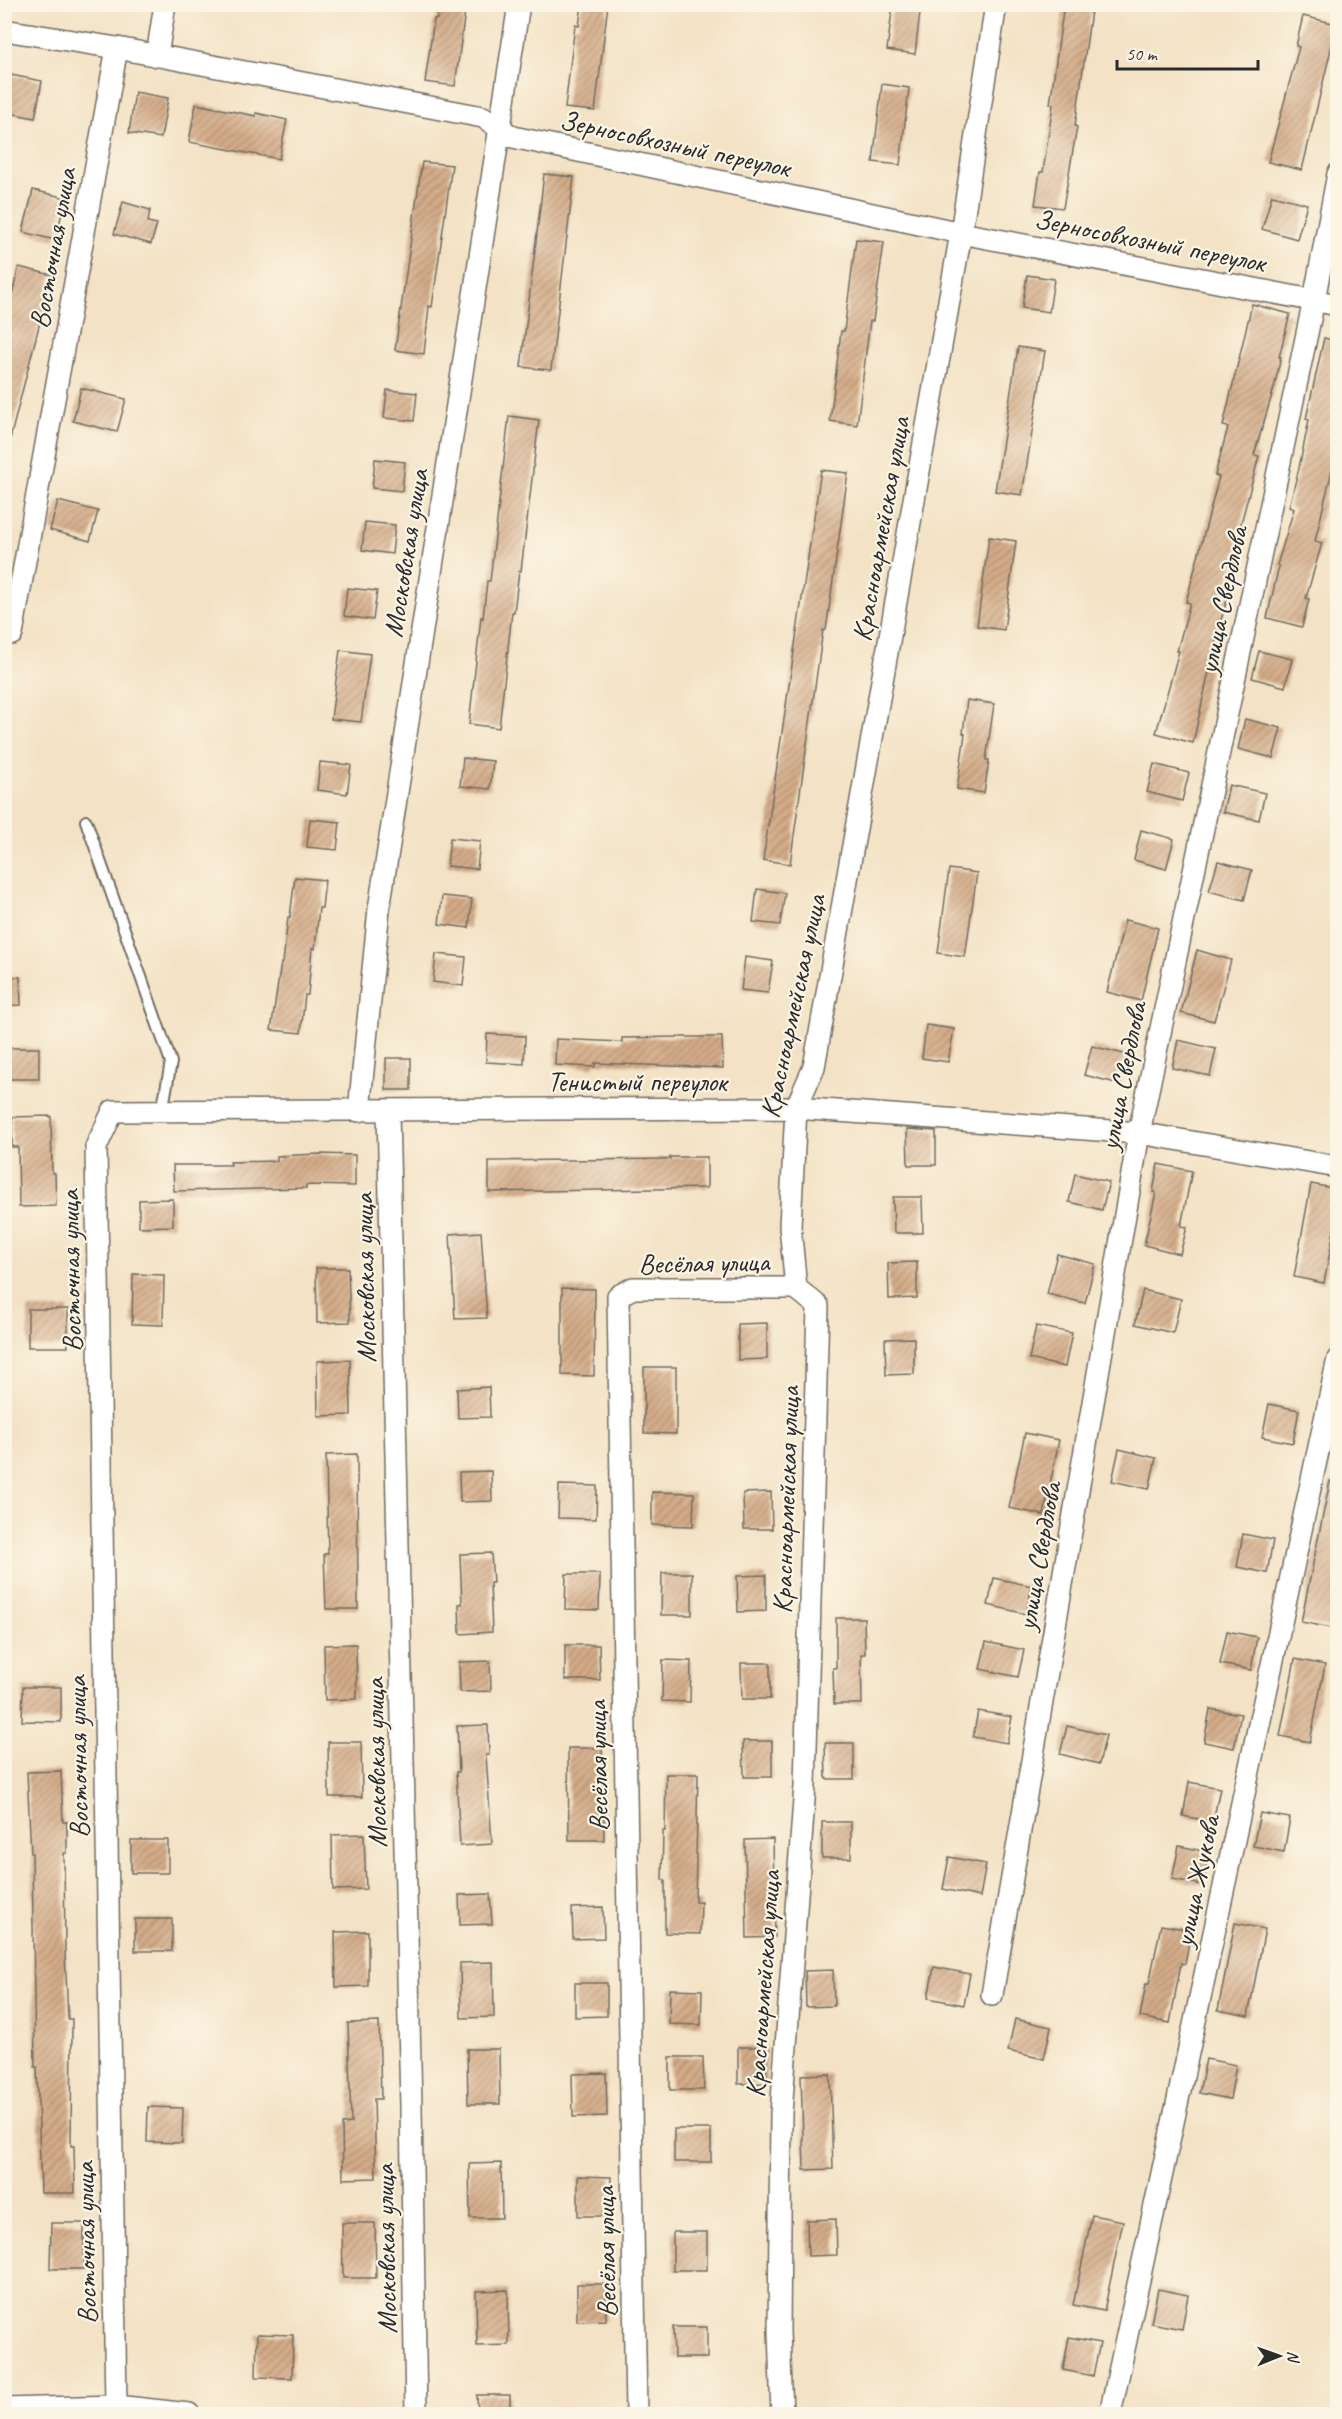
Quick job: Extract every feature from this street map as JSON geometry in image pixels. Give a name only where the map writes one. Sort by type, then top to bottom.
[{"type":"street","points":[[157,56],[165,4]]},
{"type":"street","name":"Московская улица","points":[[359,1111],[379,909],[519,4]]},
{"type":"street","name":"Красноармейская улица","points":[[782,2415],[779,2331],[781,2114],[805,1786],[818,1306],[796,1288],[790,1226],[796,1108],[814,1067],[961,233],[996,4]]},
{"type":"street","name":"Зерносовхозный переулок","points":[[4,30],[117,48],[483,117],[513,137],[961,233],[1338,305]]},
{"type":"street","name":"Восточная улица","points":[[12,634],[117,48]]},
{"type":"street","name":"улица Свердлова","points":[[992,1995],[1139,1133],[1314,300],[1338,174]]},
{"type":"street","name":"Тенистый переулок","points":[[113,1111],[796,1108],[1139,1133],[1338,1167]]},
{"type":"street","name":"Восточная улица","points":[[113,1111],[96,1147],[116,2406]]},
{"type":"street","name":"Московская улица","points":[[388,1111],[411,2095],[416,2415]]},
{"type":"street","name":"Весёлая улица","points":[[636,2415],[618,1296],[633,1288],[796,1288]]},
{"type":"street","name":"улица Жукова","points":[[1110,2415],[1338,1359]]},
{"type":"street","points":[[4,2409],[116,2406],[189,2415]]},
{"type":"lane","points":[[86,821],[171,1062],[162,1112]]},
{"type":"building","points":[[438,4],[466,4],[455,86],[425,82]]},
{"type":"building","points":[[582,4],[608,4],[595,111],[565,108],[575,25],[579,26]]},
{"type":"building","points":[[893,4],[921,4],[915,54],[887,50]]},
{"type":"building","points":[[1064,4],[1092,4],[1075,126],[1077,127],[1063,208],[1035,205],[1040,172],[1043,172],[1053,104],[1050,104]]},
{"type":"building","points":[[1303,16],[1337,24],[1302,170],[1268,162],[1299,47],[1296,46]]},
{"type":"building","points":[[11,75],[42,81],[35,118],[4,112]]},
{"type":"building","points":[[882,84],[909,88],[900,165],[873,162]]},
{"type":"building","points":[[135,92],[168,98],[161,138],[129,133]]},
{"type":"building","points":[[196,104],[287,120],[279,159],[189,142]]},
{"type":"building","points":[[422,162],[452,165],[432,307],[429,306],[424,354],[395,350]]},
{"type":"building","points":[[544,174],[574,177],[551,370],[521,367]]},
{"type":"building","points":[[33,190],[66,198],[55,240],[23,232]]},
{"type":"building","points":[[1272,195],[1307,204],[1297,239],[1262,229]]},
{"type":"building","points":[[123,202],[150,210],[148,222],[157,224],[151,244],[114,234]]},
{"type":"building","points":[[856,239],[884,242],[873,321],[870,321],[857,425],[830,421],[841,331],[844,331]]},
{"type":"building","points":[[19,267],[52,275],[10,439],[4,439],[4,324]]},
{"type":"building","points":[[1027,275],[1054,279],[1049,312],[1022,308]]},
{"type":"building","points":[[1252,304],[1290,314],[1274,388],[1254,455],[1259,456],[1236,542],[1239,543],[1229,581],[1232,582],[1218,631],[1193,743],[1156,733],[1179,651],[1177,651],[1190,603],[1186,602],[1219,477],[1215,475],[1228,427],[1223,426]]},
{"type":"building","points":[[1324,338],[1338,341],[1338,445],[1315,541],[1322,543],[1306,598],[1309,599],[1302,627],[1267,618],[1279,566],[1277,565],[1294,509],[1289,507],[1309,420],[1306,419]]},
{"type":"building","points":[[1018,347],[1045,351],[1022,495],[995,491]]},
{"type":"building","points":[[81,388],[126,399],[117,432],[73,421]]},
{"type":"building","points":[[387,390],[417,393],[414,421],[384,418]]},
{"type":"building","points":[[509,416],[539,420],[521,571],[519,571],[514,612],[512,612],[499,728],[469,724],[481,617],[483,618],[487,581],[490,581]]},
{"type":"building","points":[[375,459],[405,462],[402,491],[372,488]]},
{"type":"building","points":[[821,470],[848,473],[790,864],[763,860]]},
{"type":"building","points":[[58,501],[98,511],[90,541],[50,530]]},
{"type":"building","points":[[365,522],[395,525],[392,554],[362,550]]},
{"type":"building","points":[[989,537],[1016,541],[1004,630],[977,626]]},
{"type":"building","points":[[347,588],[377,591],[373,620],[344,616]]},
{"type":"building","points":[[340,650],[370,654],[361,722],[331,719]]},
{"type":"building","points":[[1259,651],[1292,659],[1285,687],[1252,678]]},
{"type":"building","points":[[967,700],[994,704],[984,793],[957,789],[965,734],[963,733]]},
{"type":"building","points":[[1245,719],[1281,728],[1273,758],[1238,749]]},
{"type":"building","points":[[463,758],[493,761],[490,789],[460,786]]},
{"type":"building","points":[[320,762],[351,765],[347,794],[317,790]]},
{"type":"building","points":[[1154,764],[1189,773],[1182,801],[1147,792]]},
{"type":"building","points":[[1229,785],[1265,793],[1259,820],[1223,812]]},
{"type":"building","points":[[310,819],[340,822],[337,850],[307,847]]},
{"type":"building","points":[[1141,830],[1174,839],[1166,869],[1134,860]]},
{"type":"building","points":[[450,838],[480,841],[477,869],[447,866]]},
{"type":"building","points":[[1218,861],[1252,870],[1244,900],[1209,891]]},
{"type":"building","points":[[949,869],[977,873],[965,957],[938,953]]},
{"type":"building","points":[[295,877],[325,880],[322,908],[319,908],[315,949],[312,948],[308,995],[305,995],[301,1033],[271,1030]]},
{"type":"building","points":[[757,889],[785,893],[780,925],[753,922]]},
{"type":"building","points":[[442,896],[472,899],[469,928],[439,924]]},
{"type":"building","points":[[1125,920],[1158,928],[1141,1001],[1107,992]]},
{"type":"building","points":[[1197,950],[1231,960],[1214,1021],[1181,1013]]},
{"type":"building","points":[[436,954],[466,957],[463,986],[433,982]]},
{"type":"building","points":[[745,957],[773,961],[768,993],[741,990]]},
{"type":"building","points":[[4,977],[20,977],[21,1005],[4,1006]]},
{"type":"building","points":[[926,1025],[954,1029],[948,1062],[922,1058]]},
{"type":"building","points":[[487,1034],[525,1036],[524,1064],[486,1062]]},
{"type":"building","points":[[722,1037],[723,1068],[595,1063],[595,1067],[555,1065],[556,1039],[622,1042],[622,1038]]},
{"type":"building","points":[[1178,1040],[1216,1049],[1210,1076],[1172,1068]]},
{"type":"building","points":[[1092,1046],[1128,1055],[1120,1084],[1084,1075]]},
{"type":"building","points":[[4,1048],[39,1048],[39,1079],[4,1079]]},
{"type":"building","points":[[386,1058],[411,1058],[411,1090],[386,1090]]},
{"type":"building","points":[[51,1116],[52,1173],[55,1173],[56,1206],[19,1207],[18,1147],[12,1147],[12,1117]]},
{"type":"building","points":[[907,1129],[936,1131],[936,1165],[908,1165]]},
{"type":"building","points":[[355,1155],[355,1186],[306,1185],[306,1188],[174,1191],[173,1165],[231,1165],[230,1162],[277,1161],[277,1156]]},
{"type":"building","points":[[670,1157],[707,1157],[707,1188],[489,1192],[489,1161],[670,1159]]},
{"type":"building","points":[[1158,1164],[1192,1171],[1181,1226],[1187,1227],[1180,1254],[1144,1245],[1156,1193],[1153,1192]]},
{"type":"building","points":[[1075,1174],[1109,1182],[1102,1210],[1069,1202]]},
{"type":"building","points":[[1311,1184],[1338,1189],[1338,1210],[1324,1283],[1294,1277]]},
{"type":"building","points":[[893,1197],[922,1197],[923,1233],[894,1233]]},
{"type":"building","points":[[173,1199],[173,1226],[139,1227],[139,1200]]},
{"type":"building","points":[[481,1232],[487,1318],[455,1319],[450,1234]]},
{"type":"building","points":[[1057,1254],[1095,1264],[1085,1303],[1047,1294]]},
{"type":"building","points":[[917,1262],[917,1298],[889,1299],[888,1263]]},
{"type":"building","points":[[316,1268],[348,1268],[350,1322],[317,1323]]},
{"type":"building","points":[[133,1274],[164,1275],[163,1325],[132,1324]]},
{"type":"building","points":[[562,1288],[595,1289],[594,1376],[562,1375]]},
{"type":"building","points":[[1143,1290],[1181,1299],[1173,1333],[1135,1324]]},
{"type":"building","points":[[28,1309],[68,1309],[68,1347],[28,1347]]},
{"type":"building","points":[[767,1323],[767,1359],[738,1360],[738,1324]]},
{"type":"building","points":[[1036,1326],[1072,1333],[1065,1367],[1029,1359]]},
{"type":"building","points":[[914,1338],[914,1374],[886,1375],[885,1339]]},
{"type":"building","points":[[350,1360],[351,1415],[318,1416],[317,1361]]},
{"type":"building","points":[[644,1367],[676,1367],[676,1434],[644,1433]]},
{"type":"building","points":[[489,1387],[490,1417],[458,1418],[457,1389]]},
{"type":"building","points":[[1269,1404],[1299,1410],[1293,1443],[1262,1437]]},
{"type":"building","points":[[1025,1433],[1059,1440],[1044,1515],[1009,1508]]},
{"type":"building","points":[[1119,1449],[1156,1458],[1149,1489],[1112,1481]]},
{"type":"building","points":[[357,1454],[358,1609],[326,1609],[324,1554],[328,1554],[326,1455]]},
{"type":"building","points":[[491,1471],[492,1501],[460,1502],[459,1472]]},
{"type":"building","points":[[1330,1481],[1338,1482],[1338,1599],[1332,1628],[1301,1622]]},
{"type":"building","points":[[559,1485],[597,1486],[596,1519],[558,1518]]},
{"type":"building","points":[[652,1492],[694,1493],[693,1526],[652,1525]]},
{"type":"building","points":[[771,1492],[772,1529],[744,1529],[743,1493]]},
{"type":"building","points":[[1243,1534],[1273,1540],[1267,1573],[1237,1567]]},
{"type":"building","points":[[491,1553],[492,1632],[460,1634],[459,1604],[462,1604],[460,1554]]},
{"type":"building","points":[[662,1573],[692,1573],[692,1615],[661,1615]]},
{"type":"building","points":[[566,1574],[600,1574],[599,1610],[565,1609]]},
{"type":"building","points":[[766,1575],[766,1611],[738,1612],[737,1576]]},
{"type":"building","points":[[994,1578],[1032,1586],[1026,1614],[988,1605]]},
{"type":"building","points":[[836,1618],[864,1618],[865,1654],[861,1654],[862,1704],[834,1704],[833,1668],[836,1668]]},
{"type":"building","points":[[1227,1631],[1257,1637],[1251,1670],[1220,1664]]},
{"type":"building","points":[[986,1642],[1024,1650],[1018,1677],[980,1669]]},
{"type":"building","points":[[356,1644],[357,1699],[325,1700],[324,1645]]},
{"type":"building","points":[[565,1645],[599,1645],[600,1680],[565,1680]]},
{"type":"building","points":[[1295,1659],[1325,1665],[1310,1742],[1280,1736]]},
{"type":"building","points":[[663,1660],[691,1661],[690,1702],[662,1701]]},
{"type":"building","points":[[490,1661],[491,1691],[460,1692],[459,1662]]},
{"type":"building","points":[[741,1663],[770,1663],[770,1699],[742,1699]]},
{"type":"building","points":[[23,1687],[61,1687],[61,1722],[22,1721]]},
{"type":"building","points":[[1210,1709],[1241,1714],[1234,1748],[1204,1742]]},
{"type":"building","points":[[978,1711],[1012,1717],[1007,1743],[973,1737]]},
{"type":"building","points":[[488,1725],[489,1755],[486,1755],[492,1844],[460,1846],[456,1772],[459,1772],[457,1726]]},
{"type":"building","points":[[1067,1726],[1106,1735],[1099,1764],[1060,1754]]},
{"type":"building","points":[[743,1741],[772,1741],[772,1777],[744,1777]]},
{"type":"building","points":[[328,1742],[361,1742],[362,1797],[329,1797]]},
{"type":"building","points":[[825,1743],[854,1743],[854,1779],[826,1779]]},
{"type":"building","points":[[568,1748],[602,1748],[604,1840],[569,1840]]},
{"type":"building","points":[[61,1771],[63,1822],[67,1822],[67,1853],[64,1853],[65,1951],[68,2019],[72,2019],[71,2146],[74,2146],[75,2193],[41,2193],[37,2067],[35,2067],[32,1853],[27,1772]]},
{"type":"building","points":[[666,1774],[698,1774],[695,1902],[701,1902],[700,1934],[665,1933],[665,1880],[662,1880]]},
{"type":"building","points":[[1189,1782],[1220,1788],[1213,1822],[1183,1816]]},
{"type":"building","points":[[1260,1813],[1290,1818],[1284,1852],[1253,1846]]},
{"type":"building","points":[[822,1822],[851,1822],[851,1858],[822,1858]]},
{"type":"building","points":[[364,1834],[366,1889],[333,1890],[332,1835]]},
{"type":"building","points":[[773,1839],[775,1937],[747,1938],[745,1840]]},
{"type":"building","points":[[131,1840],[168,1840],[168,1873],[131,1873]]},
{"type":"building","points":[[1179,1846],[1209,1852],[1203,1885],[1172,1879]]},
{"type":"building","points":[[949,1857],[986,1864],[980,1897],[943,1889]]},
{"type":"building","points":[[490,1894],[492,1924],[460,1925],[459,1895]]},
{"type":"building","points":[[603,1907],[604,1938],[573,1939],[572,1908]]},
{"type":"building","points":[[135,1919],[172,1919],[172,1951],[135,1951]]},
{"type":"building","points":[[1235,1923],[1265,1929],[1248,2016],[1218,2010]]},
{"type":"building","points":[[1161,1925],[1191,1930],[1185,1964],[1181,1963],[1170,2023],[1140,2017]]},
{"type":"building","points":[[368,1931],[368,1986],[336,1987],[335,1932]]},
{"type":"building","points":[[493,1962],[494,2017],[461,2018],[460,1963]]},
{"type":"building","points":[[934,1967],[970,1974],[964,2005],[928,1998]]},
{"type":"building","points":[[833,1970],[834,2006],[806,2007],[805,1971]]},
{"type":"building","points":[[575,1983],[607,1983],[607,2016],[575,2017]]},
{"type":"building","points":[[670,1989],[702,1990],[701,2025],[669,2024]]},
{"type":"building","points":[[1015,2019],[1051,2027],[1044,2059],[1008,2051]]},
{"type":"building","points":[[379,2022],[381,2099],[374,2099],[376,2178],[343,2179],[342,2124],[351,2123],[348,2023]]},
{"type":"building","points":[[738,2047],[766,2047],[767,2083],[738,2084]]},
{"type":"building","points":[[467,2049],[499,2049],[500,2104],[468,2104]]},
{"type":"building","points":[[670,2057],[703,2057],[704,2090],[670,2090]]},
{"type":"building","points":[[1206,2059],[1236,2065],[1230,2099],[1199,2093]]},
{"type":"building","points":[[606,2073],[607,2116],[573,2117],[572,2074]]},
{"type":"building","points":[[830,2074],[833,2169],[804,2170],[801,2075]]},
{"type":"building","points":[[148,2107],[183,2108],[182,2143],[147,2142]]},
{"type":"building","points":[[674,2129],[711,2129],[711,2162],[674,2162]]},
{"type":"building","points":[[501,2163],[502,2218],[470,2218],[469,2164]]},
{"type":"building","points":[[578,2176],[611,2177],[610,2216],[578,2216]]},
{"type":"building","points":[[1092,2215],[1123,2221],[1104,2311],[1073,2305]]},
{"type":"building","points":[[836,2219],[837,2255],[808,2256],[807,2220]]},
{"type":"building","points":[[51,2223],[84,2223],[84,2269],[50,2269]]},
{"type":"building","points":[[342,2223],[375,2223],[376,2278],[343,2278]]},
{"type":"building","points":[[673,2232],[707,2232],[707,2270],[673,2270]]},
{"type":"building","points":[[577,2284],[606,2284],[606,2320],[577,2321]]},
{"type":"building","points":[[1158,2289],[1188,2295],[1182,2329],[1151,2323]]},
{"type":"building","points":[[508,2290],[509,2345],[477,2346],[476,2291]]},
{"type":"building","points":[[673,2327],[707,2327],[707,2358],[674,2358]]},
{"type":"building","points":[[257,2334],[293,2335],[292,2378],[256,2377]]},
{"type":"building","points":[[1069,2337],[1100,2343],[1093,2376],[1063,2370]]},
{"type":"building","points":[[477,2395],[510,2395],[510,2415],[478,2415]]}]
